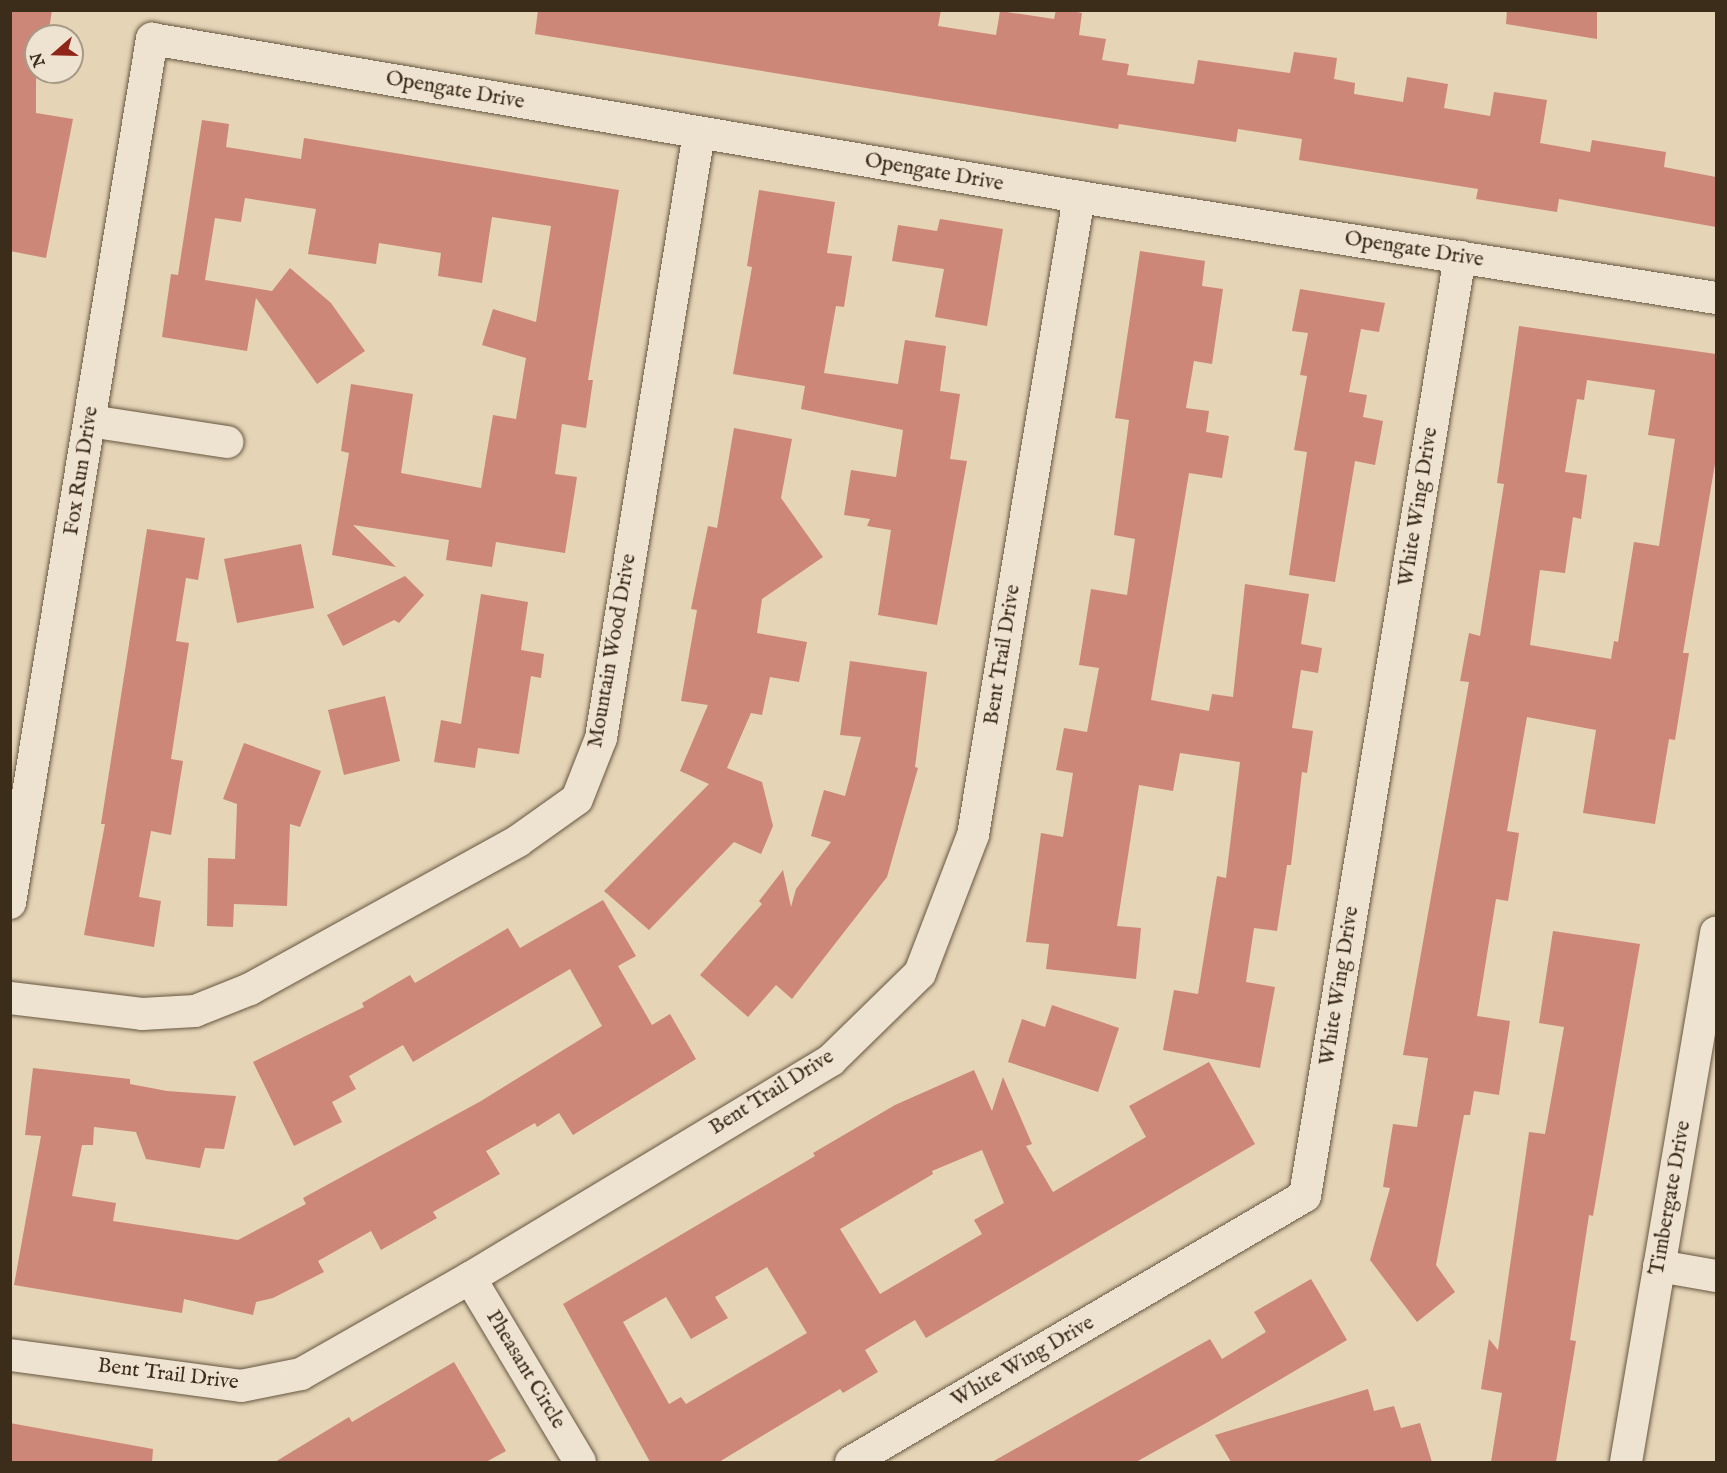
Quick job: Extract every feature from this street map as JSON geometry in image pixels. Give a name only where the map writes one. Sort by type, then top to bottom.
[{"type":"street","name":"Opengate Drive","points":[[152,39],[1079,197],[1716,298]]},
{"type":"street","name":"Fox Run Drive","points":[[10,903],[152,39]]},
{"type":"street","name":"Mountain Wood Drive","points":[[10,998],[142,1014],[195,1011],[250,989],[518,841],[577,799],[601,738],[699,133]]},
{"type":"street","name":"Bent Trail Drive","points":[[10,1355],[241,1386],[301,1374],[470,1278],[831,1060],[920,973],[974,835],[1079,197]]},
{"type":"street","name":"White Wing Drive","points":[[851,1462],[1305,1196],[1460,257]]},
{"type":"street","points":[[90,421],[227,441]]},
{"type":"street","name":"Timbergate Drive","points":[[1626,1462],[1716,933]]},
{"type":"street","points":[[1659,1266],[1716,1276]]},
{"type":"street","name":"Pheasant Circle","points":[[470,1278],[580,1462]]},
{"type":"building","points":[[10,10],[52,10],[50,24],[24,24],[24,84],[36,84],[36,113],[73,119],[46,258],[10,251]]},
{"type":"building","points":[[538,10],[941,10],[938,26],[996,35],[1000,11],[1054,19],[1056,10],[1066,10],[1082,13],[1079,35],[1106,39],[1102,60],[1129,64],[1127,75],[1194,84],[1198,60],[1290,73],[1294,52],[1337,58],[1334,79],[1355,83],[1354,94],[1403,102],[1407,77],[1448,84],[1444,108],[1490,116],[1494,92],[1547,100],[1540,143],[1590,152],[1592,140],[1666,152],[1664,167],[1716,177],[1716,227],[1559,199],[1557,212],[1476,199],[1478,189],[1299,160],[1302,139],[1238,129],[1236,142],[1119,124],[1118,129],[535,34]]},
{"type":"building","points":[[1507,10],[1597,10],[1597,39],[1506,24]]},
{"type":"building","points":[[202,120],[229,124],[226,147],[301,159],[304,138],[619,190],[588,380],[593,380],[586,428],[562,424],[555,474],[577,477],[565,553],[496,542],[492,567],[446,560],[449,540],[353,525],[396,567],[332,555],[349,453],[341,451],[351,384],[413,394],[401,473],[481,488],[493,415],[516,419],[526,358],[482,345],[493,309],[536,322],[551,226],[492,217],[482,283],[438,276],[441,253],[379,243],[376,264],[308,254],[316,209],[245,198],[241,222],[215,218],[205,280],[272,291],[290,268],[331,303],[365,351],[317,384],[256,298],[247,351],[162,337],[171,274],[178,275]]},
{"type":"building","points":[[759,190],[835,202],[827,253],[852,256],[844,307],[836,306],[824,373],[898,384],[905,340],[946,346],[940,391],[960,394],[950,459],[967,461],[937,625],[878,615],[891,530],[867,526],[870,519],[844,515],[851,470],[896,477],[903,430],[801,409],[805,386],[733,374],[752,267],[747,266]]},
{"type":"building","points":[[940,219],[1003,229],[987,326],[935,317],[944,269],[892,261],[898,225],[937,231]]},
{"type":"building","points":[[1140,251],[1205,261],[1202,286],[1223,289],[1212,364],[1194,361],[1186,408],[1209,411],[1206,432],[1229,436],[1222,478],[1189,473],[1151,700],[1209,711],[1212,694],[1233,697],[1245,584],[1309,594],[1301,644],[1322,648],[1318,673],[1301,670],[1292,728],[1313,731],[1307,773],[1302,772],[1291,865],[1287,865],[1277,931],[1254,928],[1246,982],[1275,987],[1260,1068],[1163,1050],[1174,990],[1198,994],[1217,876],[1226,878],[1240,762],[1180,753],[1173,791],[1139,785],[1117,926],[1141,928],[1136,979],[1046,969],[1049,944],[1026,942],[1041,833],[1063,837],[1073,773],[1056,770],[1064,728],[1087,732],[1099,668],[1079,665],[1091,589],[1127,595],[1135,539],[1114,535],[1129,420],[1115,418]]},
{"type":"building","points":[[1300,289],[1385,303],[1379,332],[1361,329],[1349,392],[1367,395],[1363,417],[1383,421],[1375,465],[1355,461],[1335,582],[1289,575],[1307,452],[1294,450],[1307,376],[1300,375],[1308,333],[1292,331]]},
{"type":"building","points":[[1519,326],[1716,354],[1716,458],[1683,653],[1689,653],[1675,740],[1669,739],[1655,824],[1583,813],[1596,730],[1527,717],[1507,831],[1519,833],[1508,901],[1496,899],[1477,1016],[1510,1021],[1499,1095],[1474,1091],[1470,1115],[1464,1115],[1436,1265],[1455,1292],[1417,1322],[1370,1260],[1390,1188],[1383,1187],[1393,1124],[1417,1127],[1428,1058],[1403,1055],[1469,682],[1460,681],[1469,633],[1480,636],[1504,484],[1497,483]],"holes":[[[1587,380],[1655,390],[1648,435],[1675,439],[1659,546],[1634,542],[1618,642],[1614,641],[1611,659],[1530,645],[1540,570],[1565,573],[1573,517],[1581,519],[1587,475],[1565,472],[1577,399],[1584,400]]]},
{"type":"building","points":[[734,428],[792,439],[781,498],[823,557],[762,599],[757,633],[807,642],[799,682],[770,677],[762,715],[751,713],[727,768],[762,782],[773,826],[761,854],[734,842],[649,930],[604,891],[709,784],[680,771],[708,705],[681,701],[697,610],[691,609],[708,526],[717,528]]},
{"type":"building","points":[[147,529],[205,538],[198,580],[186,578],[176,641],[189,643],[171,759],[183,761],[171,835],[151,831],[139,897],[161,901],[154,947],[84,935],[105,824],[101,824]]},
{"type":"building","points":[[301,544],[314,608],[237,623],[224,559]]},
{"type":"building","points":[[405,576],[424,595],[399,623],[394,620],[343,646],[327,615]]},
{"type":"building","points":[[481,594],[528,602],[521,650],[544,654],[541,678],[531,676],[519,754],[478,748],[475,768],[434,762],[441,720],[461,724]]},
{"type":"building","points":[[850,661],[927,672],[915,767],[918,768],[887,877],[792,999],[776,985],[748,1017],[700,975],[762,904],[759,901],[783,870],[791,907],[796,889],[831,842],[811,836],[824,790],[845,796],[861,737],[840,735]]},
{"type":"building","points":[[385,696],[400,761],[344,775],[328,710]]},
{"type":"building","points":[[244,743],[321,771],[300,827],[290,824],[287,906],[234,904],[233,927],[207,926],[208,858],[235,859],[237,804],[223,799]]},
{"type":"building","points":[[603,900],[636,956],[618,966],[652,1025],[670,1014],[696,1059],[573,1135],[559,1113],[537,1127],[535,1123],[486,1151],[500,1174],[433,1212],[437,1218],[381,1250],[371,1231],[318,1261],[324,1272],[273,1298],[256,1302],[253,1315],[184,1299],[182,1313],[14,1285],[41,1136],[25,1135],[33,1068],[130,1079],[130,1084],[167,1091],[236,1096],[224,1149],[205,1148],[200,1168],[146,1159],[136,1132],[94,1127],[93,1145],[82,1145],[72,1196],[116,1203],[113,1221],[238,1240],[306,1204],[303,1198],[481,1101],[602,1026],[570,969],[413,1062],[403,1045],[349,1076],[356,1089],[332,1102],[342,1122],[294,1146],[253,1062],[364,1007],[362,1003],[410,975],[415,983],[508,928],[520,948]]},
{"type":"building","points":[[1553,931],[1640,944],[1593,1216],[1589,1215],[1570,1340],[1576,1341],[1556,1462],[1491,1462],[1502,1393],[1481,1389],[1489,1339],[1498,1350],[1529,1132],[1545,1134],[1564,1027],[1539,1023]]},
{"type":"building","points":[[1052,1005],[1119,1028],[1098,1092],[1008,1062],[1022,1019],[1045,1027]]},
{"type":"building","points":[[1209,1062],[1255,1144],[926,1338],[915,1320],[865,1350],[878,1372],[843,1393],[840,1389],[719,1462],[650,1462],[563,1304],[815,1156],[813,1153],[895,1105],[974,1070],[992,1111],[1003,1077],[1032,1144],[1026,1146],[1053,1192],[1146,1137],[1129,1106]],"holes":[[[982,1150],[1004,1203],[974,1220],[982,1234],[880,1294],[840,1229],[933,1174],[932,1171]],[[767,1267],[807,1333],[686,1404],[681,1397],[669,1404],[623,1322],[666,1297],[691,1339],[728,1318],[715,1297]]]},
{"type":"building","points":[[1311,1279],[1347,1340],[1208,1422],[1136,1462],[992,1462],[1210,1339],[1222,1359],[1266,1332],[1254,1312]]},
{"type":"building","points":[[454,1362],[506,1451],[486,1462],[275,1462],[349,1417],[352,1422]]},
{"type":"building","points":[[1368,1389],[1374,1411],[1394,1406],[1401,1428],[1420,1423],[1432,1462],[1231,1462],[1215,1435]]},
{"type":"building","points":[[10,1423],[153,1449],[152,1462],[10,1462]]}]
